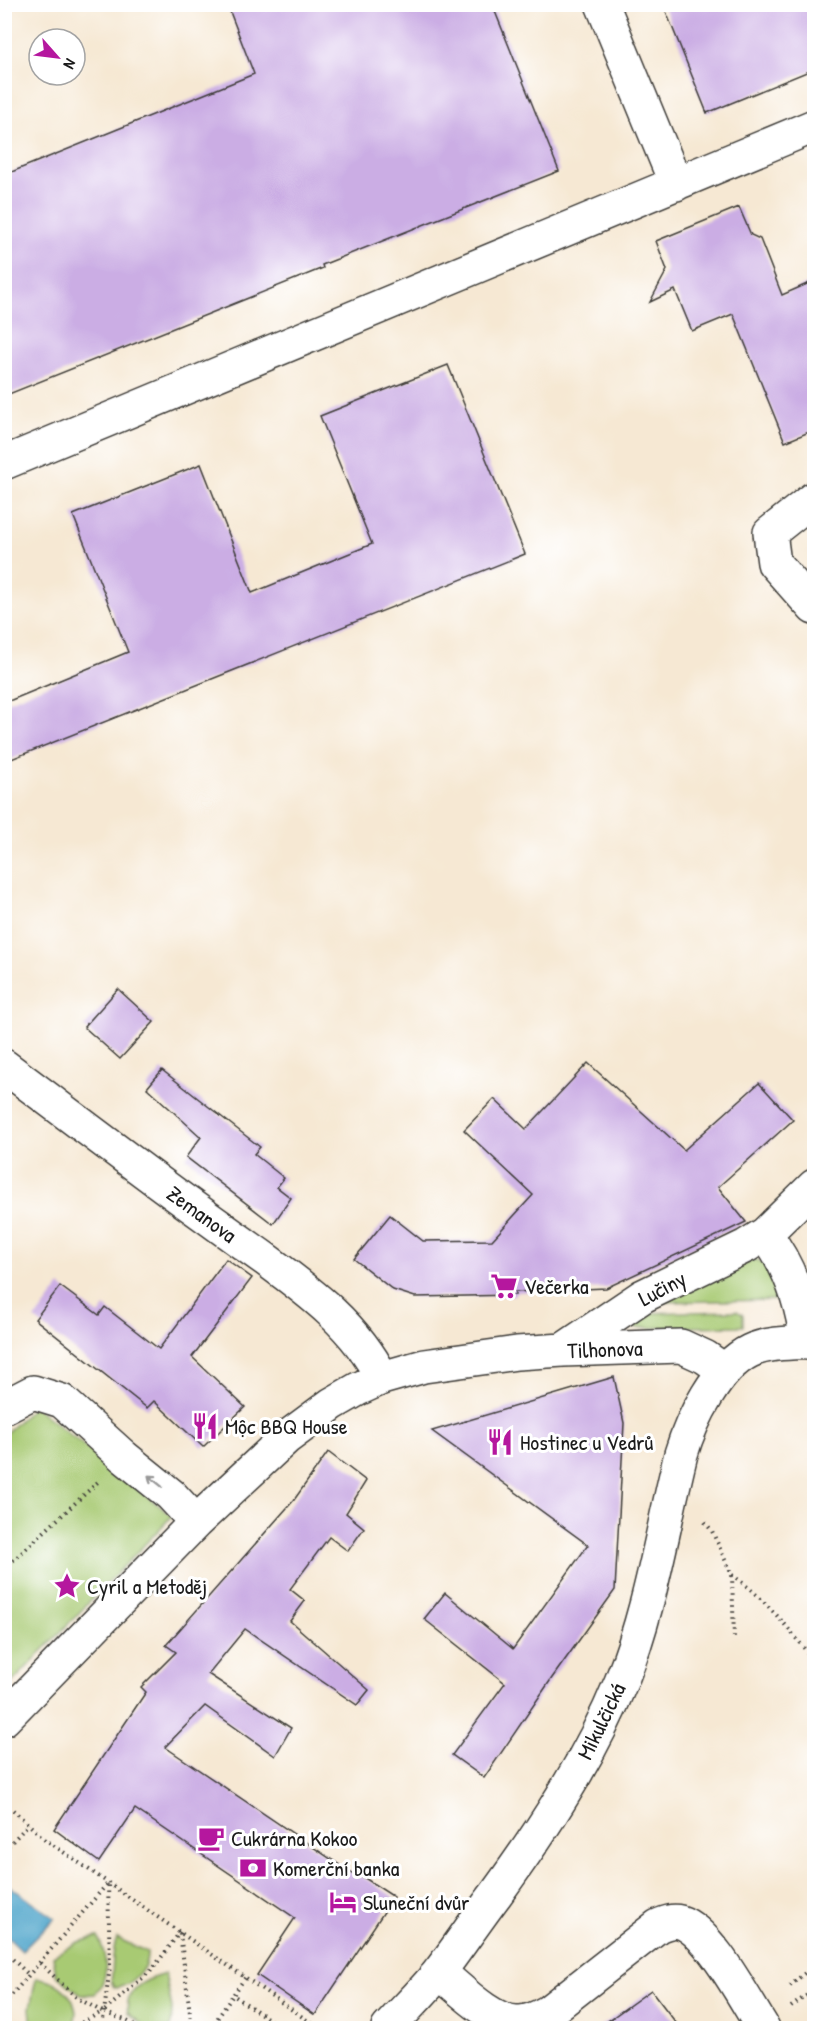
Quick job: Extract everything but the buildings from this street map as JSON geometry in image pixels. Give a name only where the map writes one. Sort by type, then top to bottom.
[{"type":"street","points":[[603,4],[676,184]]},
{"type":"street","points":[[4,463],[814,126]]},
{"type":"street","points":[[814,498],[770,534],[774,563],[814,608]]},
{"type":"street","name":"Zemanova","points":[[4,1066],[141,1170],[299,1284],[331,1311],[368,1351],[382,1378]]},
{"type":"street","name":"Lučiny","points":[[563,1350],[643,1296],[746,1246],[765,1233],[814,1186]]},
{"type":"street","points":[[725,1371],[749,1352],[763,1346],[811,1342],[798,1293],[781,1257],[765,1233]]},
{"type":"street","name":"Tilhonova","points":[[4,1719],[196,1522],[300,1427],[332,1404],[382,1378],[424,1366],[517,1353],[681,1346],[705,1356],[725,1371]]},
{"type":"street","name":"Mikulčická","points":[[388,2028],[439,1971],[523,1857],[559,1803],[608,1712],[643,1620],[687,1435],[703,1404],[725,1371]]},
{"type":"street","points":[[4,1407],[33,1392],[62,1401],[124,1457],[171,1495],[196,1522]]},
{"type":"street","points":[[439,1971],[488,2011],[507,2021],[519,2023],[536,2019],[548,2012],[658,1926],[680,1922],[697,1933],[711,1947],[763,2028]]},
{"type":"path","points":[[4,1569],[124,1457]]},
{"type":"path","points":[[705,1522],[712,1531],[732,1575],[734,1638]]},
{"type":"path","points":[[732,1575],[743,1582],[788,1627],[814,1661]]},
{"type":"path","points":[[4,1802],[46,1840],[317,2027]]},
{"type":"path","points":[[4,1850],[29,1824]]},
{"type":"path","points":[[4,2004],[108,1883]]},
{"type":"path","points":[[102,2028],[110,1966],[108,1883]]},
{"type":"path","points":[[71,2028],[103,2012],[152,1970],[180,1932]]},
{"type":"path","points":[[180,1932],[191,2021],[187,2028]]},
{"type":"path","points":[[4,1951],[29,1975]]},
{"type":"path","points":[[40,1963],[77,1998],[139,2028]]},
{"type":"path","points":[[790,1986],[814,1965]]},
{"type":"path","points":[[211,2028],[245,1978]]},
{"type":"path","points":[[233,1995],[282,2028]]},
{"type":"path","points":[[191,2021],[206,2028]]},
{"type":"green space","points":[[755,1259],[770,1265],[787,1300],[657,1302]]},
{"type":"green space","points":[[737,1311],[743,1315],[743,1326],[637,1328],[631,1324],[641,1313]]},
{"type":"green space","points":[[34,1406],[172,1516],[5,1690],[5,1434]]},
{"type":"green space","points":[[98,1937],[106,1967],[103,1981],[95,1994],[81,1995],[56,1975],[53,1956],[78,1942]]},
{"type":"green space","points":[[117,1938],[147,1952],[147,1958],[139,1975],[129,1983],[117,1988],[111,1982]]},
{"type":"green space","points":[[165,1974],[172,2008],[171,2028],[147,2028],[128,2013],[129,1997],[132,1991],[144,1982]]},
{"type":"green space","points":[[36,1978],[52,1982],[66,1992],[75,2007],[74,2022],[59,2028],[32,2028],[30,2008]]},
{"type":"water","points":[[5,1883],[55,1918],[22,1951],[5,1935]]},
{"type":"place","name":"Večerka","points":[[504,1286]]},
{"type":"place","name":"Mộc BBQ House","points":[[205,1426]]},
{"type":"place","name":"Hostinec u Vedrů","points":[[500,1442]]},
{"type":"place","name":"Cyril a Metoděj","points":[[67,1586]]},
{"type":"place","name":"Cukrárna Kokoo","points":[[211,1838]]},
{"type":"place","name":"Komerční banka","points":[[253,1868]]},
{"type":"place","name":"Sluneční dvůr","points":[[343,1902]]}]
